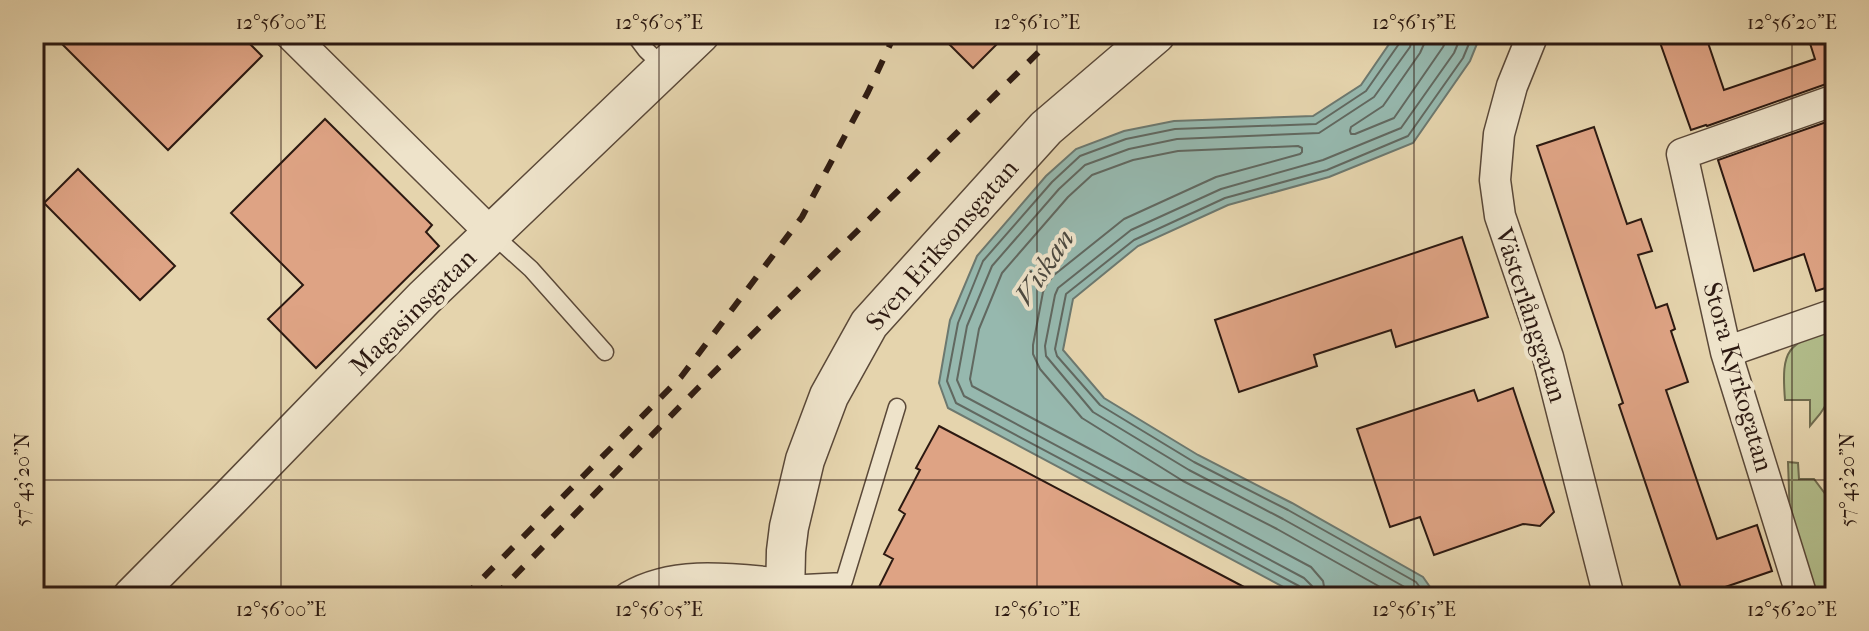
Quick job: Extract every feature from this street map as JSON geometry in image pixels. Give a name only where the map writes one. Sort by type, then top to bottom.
[{"type":"street","points":[[290,34],[492,234]]},
{"type":"street","name":"Magasinsgatan","points":[[132,597],[424,298],[700,34]]},
{"type":"street","name":"Sven Eriksonsgatan","points":[[785,590],[789,527],[805,460],[829,396],[869,324],[1046,128],[1156,34]]},
{"type":"street","name":"Västerlånggatan","points":[[1533,34],[1512,86],[1499,134],[1495,180],[1500,216],[1548,357],[1609,597]]},
{"type":"street","name":"Stora Kyrkogatan","points":[[1802,597],[1726,352],[1682,154],[1835,100]]},
{"type":"street","points":[[1726,352],[1835,314]]},
{"type":"street","points":[[629,597],[671,580],[727,579],[785,590]]},
{"type":"lane","points":[[634,34],[665,68]]},
{"type":"lane","points":[[492,234],[531,269],[605,352]]},
{"type":"lane","points":[[785,590],[844,581],[897,407]]},
{"type":"green space","points":[[1835,327],[1835,391],[1810,426],[1810,400],[1785,400],[1786,359],[1790,350],[1806,338]]},
{"type":"green space","points":[[1788,462],[1798,463],[1799,479],[1814,479],[1835,507],[1835,597],[1815,597],[1790,518]]},
{"type":"water","name":"Viskan","points":[[1396,34],[1481,34],[1470,61],[1413,143],[1329,177],[1228,205],[1138,246],[1073,299],[1063,350],[1104,398],[1198,455],[1292,503],[1423,577],[1437,597],[1302,597],[948,408],[939,383],[950,320],[977,256],[1046,176],[1076,149],[1124,131],[1174,121],[1313,116],[1361,85]]},
{"type":"building","points":[[52,34],[240,34],[262,56],[168,150]]},
{"type":"building","points":[[939,34],[1007,34],[973,68]]},
{"type":"building","points":[[1657,34],[1705,34],[1724,90],[1815,59],[1807,34],[1835,34],[1835,82],[1691,130]]},
{"type":"building","points":[[325,119],[432,225],[426,232],[439,246],[316,368],[268,319],[303,285],[231,213]]},
{"type":"building","points":[[1835,119],[1835,285],[1816,291],[1804,254],[1754,271],[1718,160]]},
{"type":"building","points":[[1594,127],[1627,224],[1641,219],[1652,251],[1638,255],[1656,308],[1667,304],[1675,329],[1671,331],[1688,382],[1666,390],[1717,539],[1757,525],[1772,571],[1696,597],[1684,597],[1537,146]]},
{"type":"building","points":[[78,169],[175,266],[140,300],[44,203]]},
{"type":"building","points":[[1462,237],[1488,317],[1396,347],[1391,330],[1314,355],[1317,366],[1239,392],[1215,320]]},
{"type":"building","points":[[1513,388],[1554,512],[1540,526],[1523,524],[1434,555],[1420,517],[1390,527],[1357,429],[1474,390],[1478,401]]},
{"type":"building","points":[[939,426],[1263,597],[874,597],[893,559],[884,554],[905,514],[899,510],[920,470],[916,468]]},
{"type":"railway","points":[[464,597],[681,377],[802,217],[895,34]]},
{"type":"railway","points":[[494,597],[696,390],[1057,34]]}]
